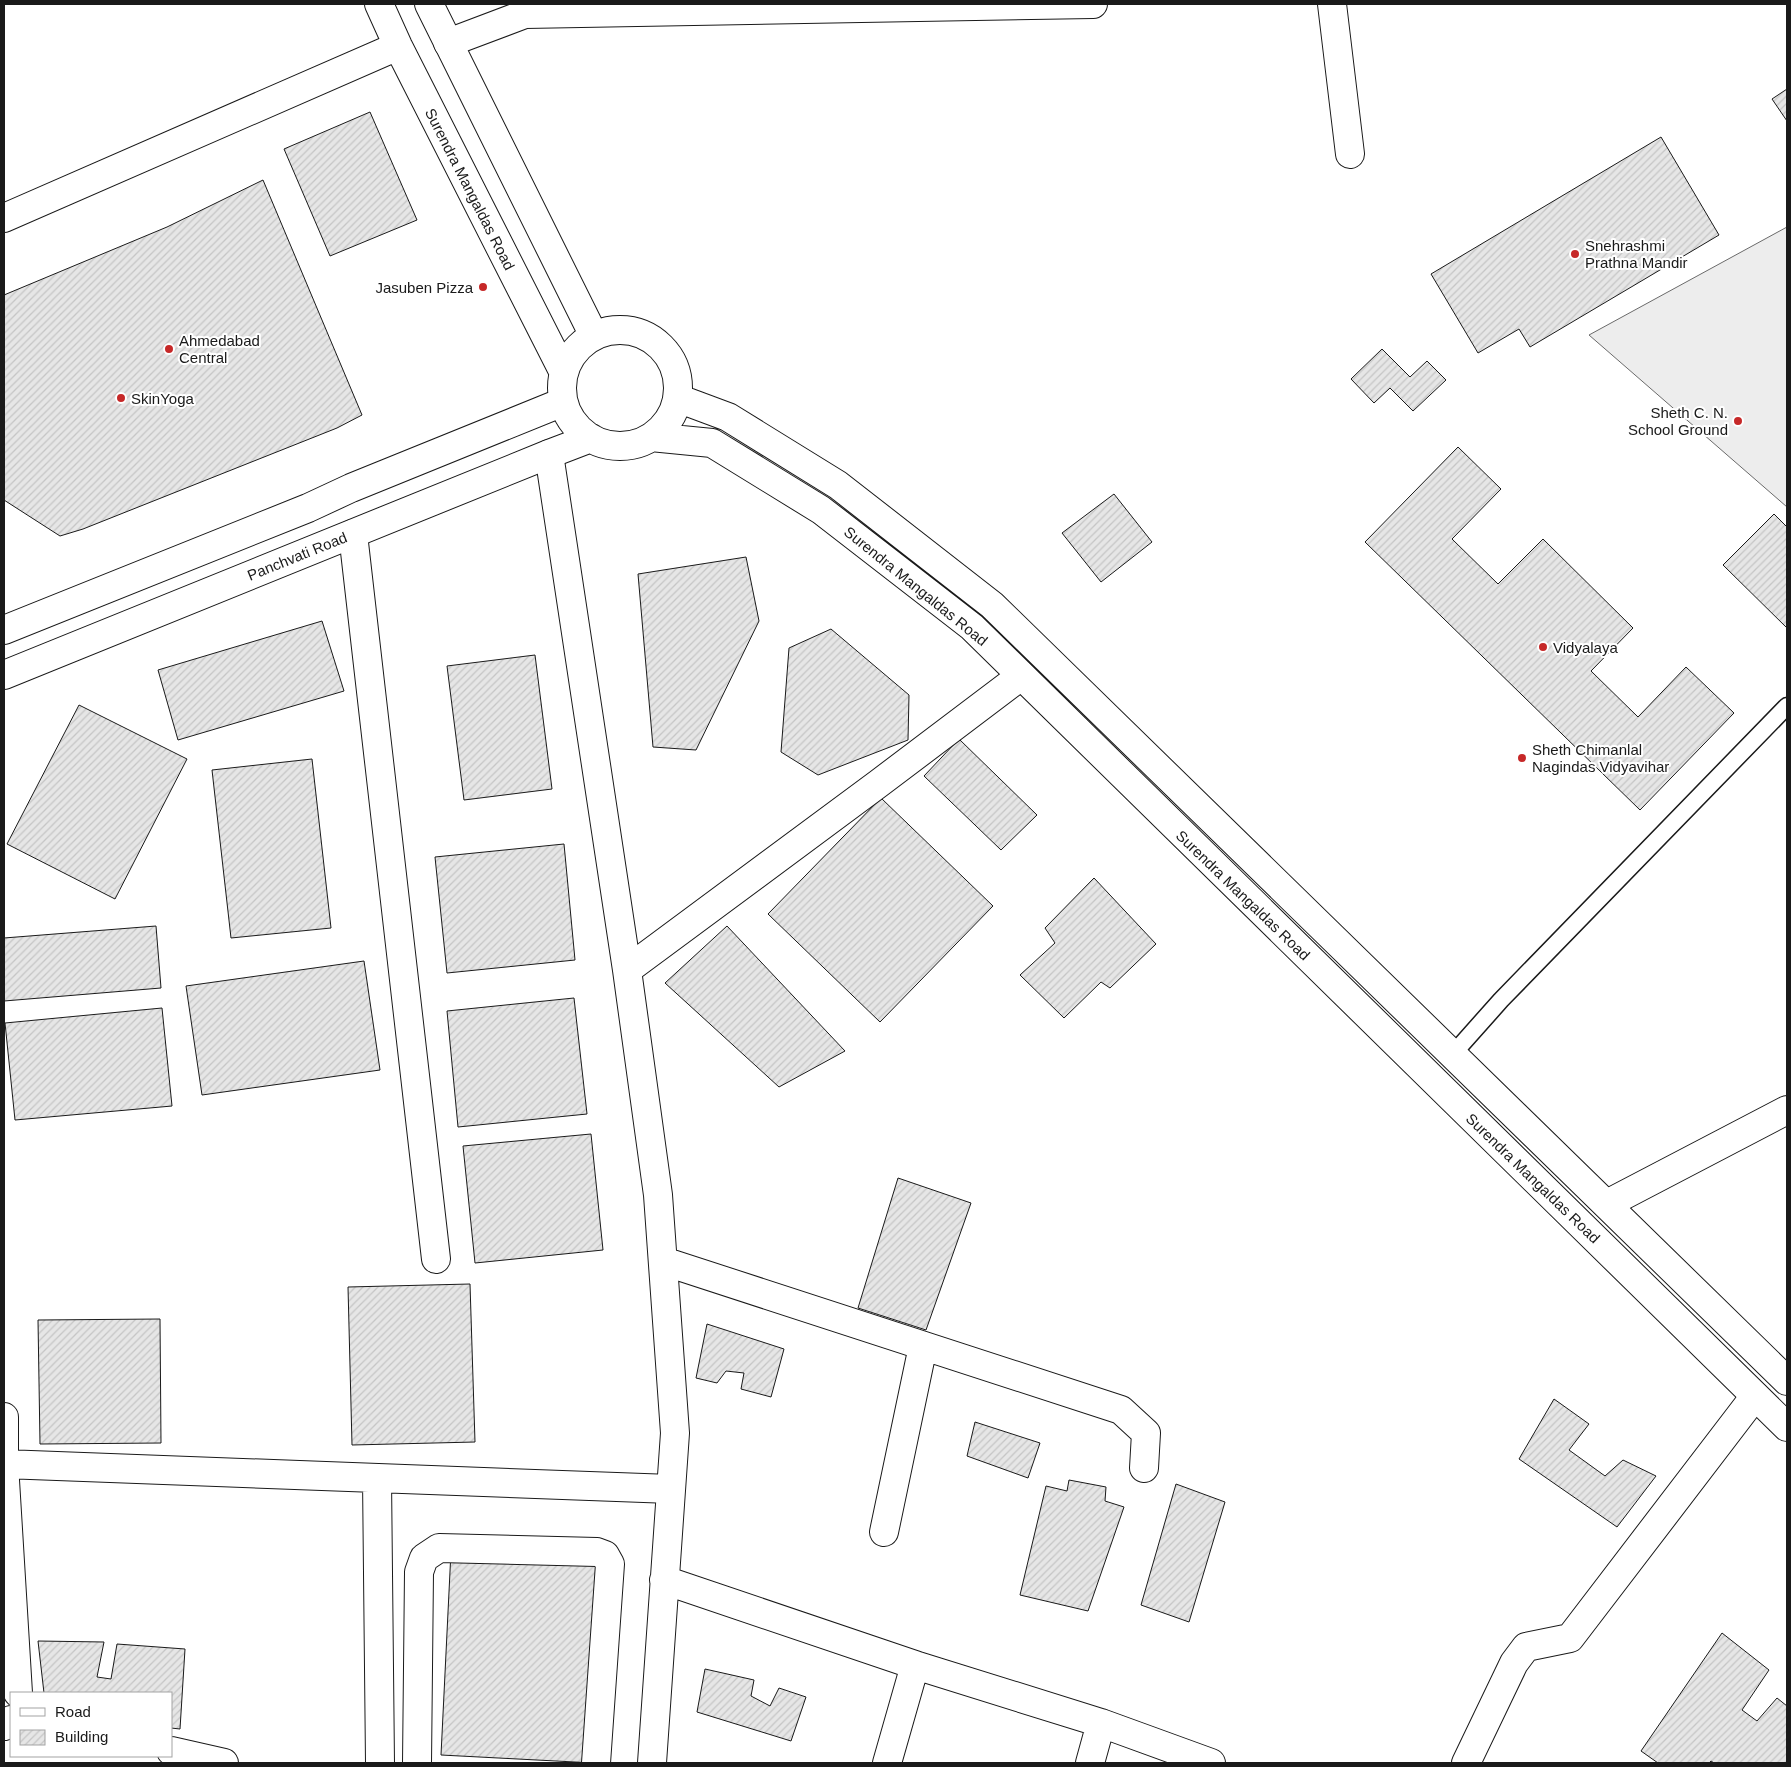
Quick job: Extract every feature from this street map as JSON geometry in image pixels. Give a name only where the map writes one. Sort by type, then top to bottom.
[{"type":"street","name":"Surendra Mangaldas Road","points":[[379,4],[398,46],[564,373]]},
{"type":"street","points":[[429,4],[594,336]]},
{"type":"street","points":[[448,42],[525,14],[1093,4]]},
{"type":"street","points":[[1332,4],[1350,154]]},
{"type":"street","points":[[4,218],[398,46]]},
{"type":"street","points":[[610,331],[632,332],[652,340],[668,356],[677,376],[677,398],[672,413],[664,427],[651,437],[637,444],[622,446],[606,444],[591,438],[579,429],[569,416],[563,402],[562,387],[564,373],[570,359],[580,346],[594,336],[610,331]]},
{"type":"street","name":"Surendra Mangaldas Road","points":[[677,398],[728,417],[838,484],[992,605],[1787,1380]]},
{"type":"street","points":[[4,630],[298,512],[351,488],[563,402]]},
{"type":"street","name":"Surendra Mangaldas Road","points":[[651,437],[712,443],[821,510],[972,627],[1787,1428]]},
{"type":"street","name":"Panchvati Road","points":[[4,675],[591,438]]},
{"type":"street","points":[[549,454],[627,970],[658,1195],[675,1433],[652,1763]]},
{"type":"street","points":[[353,534],[436,1259]]},
{"type":"street","points":[[627,970],[1020,676]]},
{"type":"street","points":[[1607,1204],[1787,1110]]},
{"type":"street","points":[[663,1261],[1120,1410],[1146,1432],[1144,1468]]},
{"type":"street","points":[[884,1532],[923,1346]]},
{"type":"street","points":[[1466,1763],[1514,1663],[1526,1647],[1570,1638],[1756,1396]]},
{"type":"street","points":[[4,1416],[4,1464],[18,1692]]},
{"type":"street","points":[[4,1464],[671,1489]]},
{"type":"street","points":[[377,1478],[380,1763]]},
{"type":"street","points":[[417,1763],[419,1572],[424,1558],[439,1548],[597,1552],[605,1555],[610,1564],[596,1763]]},
{"type":"street","points":[[664,1580],[915,1665],[1101,1723],[1211,1763]]},
{"type":"street","points":[[887,1763],[915,1665]]},
{"type":"street","points":[[1090,1763],[1101,1723]]},
{"type":"street","points":[[172,1751],[224,1763]]},
{"type":"lane","points":[[1453,1054],[1501,1000],[1787,706]]},
{"type":"shaded area","name":"Sheth C. N. School Ground","points":[[1787,227],[1787,507],[1589,335]]},
{"type":"building","points":[[1787,89],[1787,121],[1772,99]]},
{"type":"building","points":[[370,112],[417,220],[330,256],[284,149]]},
{"type":"building","name":"Snehrashmi Prathna Mandir","points":[[1661,137],[1719,235],[1530,347],[1519,329],[1478,353],[1431,274]]},
{"type":"building","name":"Ahmedabad Central","points":[[263,180],[362,415],[337,428],[83,529],[60,536],[4,500],[4,295],[167,227]]},
{"type":"building","points":[[1382,349],[1410,377],[1427,361],[1446,380],[1413,411],[1390,388],[1374,403],[1351,379]]},
{"type":"building","name":"Vidyalaya","points":[[1458,447],[1501,489],[1452,539],[1498,584],[1543,539],[1633,628],[1591,671],[1638,717],[1686,667],[1734,713],[1640,810],[1365,542]]},
{"type":"building","points":[[1114,494],[1152,542],[1101,582],[1062,533]]},
{"type":"building","points":[[1774,514],[1787,527],[1787,628],[1723,565]]},
{"type":"building","points":[[746,557],[759,621],[696,750],[653,747],[638,574]]},
{"type":"building","points":[[322,621],[344,691],[178,740],[158,670]]},
{"type":"building","points":[[831,629],[909,695],[908,740],[818,775],[781,752],[789,648]]},
{"type":"building","points":[[535,655],[552,789],[464,800],[447,666]]},
{"type":"building","points":[[79,705],[187,759],[115,899],[7,844]]},
{"type":"building","points":[[959,739],[1037,815],[1001,850],[924,776]]},
{"type":"building","points":[[312,759],[331,928],[231,938],[212,770]]},
{"type":"building","points":[[881,798],[993,906],[880,1022],[768,914]]},
{"type":"building","points":[[564,844],[575,960],[447,973],[435,857]]},
{"type":"building","points":[[1094,878],[1156,944],[1110,988],[1101,982],[1064,1018],[1020,975],[1055,943],[1045,928]]},
{"type":"building","points":[[156,926],[161,988],[4,1001],[4,938]]},
{"type":"building","points":[[727,926],[845,1051],[779,1087],[665,983]]},
{"type":"building","points":[[364,961],[380,1070],[202,1095],[186,986]]},
{"type":"building","points":[[574,998],[587,1114],[458,1127],[447,1011]]},
{"type":"building","points":[[162,1008],[172,1106],[15,1120],[5,1023]]},
{"type":"building","points":[[591,1134],[603,1250],[475,1263],[463,1146]]},
{"type":"building","points":[[898,1178],[971,1203],[926,1330],[858,1308]]},
{"type":"building","points":[[470,1284],[475,1442],[352,1445],[348,1287]]},
{"type":"building","points":[[160,1319],[161,1443],[40,1444],[38,1320]]},
{"type":"building","points":[[707,1324],[784,1349],[771,1397],[741,1389],[744,1373],[726,1371],[717,1383],[696,1378]]},
{"type":"building","points":[[1554,1399],[1589,1424],[1569,1450],[1605,1476],[1623,1460],[1656,1476],[1617,1527],[1519,1459]]},
{"type":"building","points":[[975,1422],[1040,1443],[1028,1478],[967,1456]]},
{"type":"building","points":[[1069,1480],[1106,1487],[1105,1501],[1124,1507],[1088,1611],[1020,1595],[1046,1486],[1067,1491]]},
{"type":"building","points":[[1176,1484],[1225,1502],[1189,1622],[1141,1605]]},
{"type":"building","points":[[451,1551],[605,1559],[594,1763],[441,1755]]},
{"type":"building","points":[[1722,1633],[1769,1670],[1742,1710],[1757,1721],[1777,1698],[1787,1706],[1787,1763],[1714,1763],[1711,1761],[1709,1763],[1658,1763],[1641,1751]]},
{"type":"building","points":[[38,1641],[104,1642],[97,1677],[111,1679],[117,1644],[185,1649],[180,1729],[172,1728],[172,1692],[44,1692]]},
{"type":"building","points":[[705,1669],[754,1680],[751,1696],[770,1706],[779,1688],[806,1697],[791,1741],[697,1712]]},
{"type":"place","name":"Snehrashmi Prathna Mandir","points":[[1575,254]]},
{"type":"place","name":"Jasuben Pizza","points":[[483,287]]},
{"type":"place","name":"Ahmedabad Central","points":[[169,349]]},
{"type":"place","name":"SkinYoga","points":[[121,398]]},
{"type":"place","name":"Sheth C. N. School Ground","points":[[1738,421]]},
{"type":"place","name":"Vidyalaya","points":[[1543,647]]},
{"type":"place","name":"Sheth Chimanlal Nagindas Vidyavihar","points":[[1522,758]]}]
